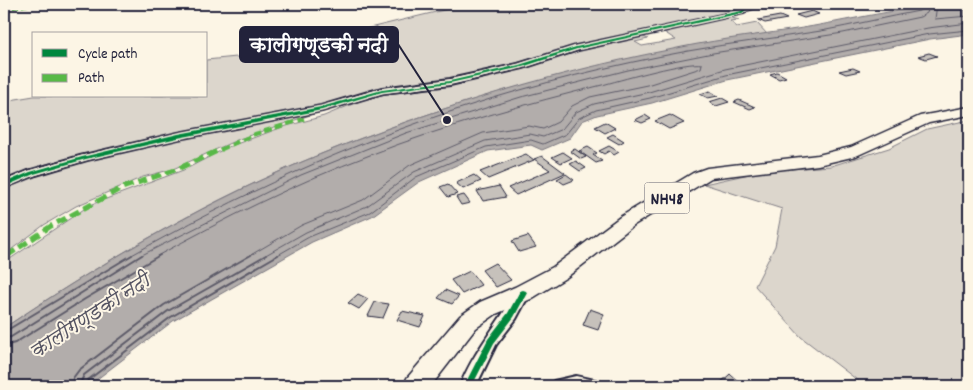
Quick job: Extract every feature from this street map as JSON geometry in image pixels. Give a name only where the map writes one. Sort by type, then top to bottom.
[{"type":"highway","name":"NH48","points":[[416,386],[468,322],[488,308],[523,293],[560,272],[627,221],[708,173],[818,160],[847,153],[926,119],[969,111]]},
{"type":"street","points":[[4,185],[32,173],[84,158],[178,136],[322,108],[382,91],[450,82],[520,66],[576,48],[742,12],[745,9],[762,4]]},
{"type":"street","points":[[468,386],[491,341],[511,315],[523,293]]},
{"type":"street","points":[[560,386],[569,383],[582,383],[593,386]]},
{"type":"shaded area","points":[[469,4],[742,4],[746,6],[723,15],[565,49],[499,68],[445,80],[386,88],[321,106],[178,132],[46,164],[4,180],[4,101],[32,96],[32,98],[208,98],[208,60],[257,55]]},
{"type":"shaded area","points":[[729,17],[739,20],[730,21],[737,27],[757,23],[767,34],[647,55],[528,84],[411,120],[354,141],[259,181],[183,219],[110,260],[4,328],[4,263],[90,205],[186,169],[228,147],[283,127],[324,116],[372,96],[443,87],[533,64],[579,48],[642,36],[648,39],[635,42],[642,46],[676,40],[664,32]]},
{"type":"shaded area","points":[[311,111],[316,113],[239,139],[173,169],[143,177],[76,206],[44,225],[4,255],[4,188],[50,171],[93,159],[190,136]]},
{"type":"shaded area","points":[[969,120],[969,386],[865,386],[801,337],[755,286],[775,246],[782,209],[704,184],[763,171],[831,166],[889,148],[927,129]]},
{"type":"water","points":[[969,4],[969,34],[930,39],[727,80],[652,103],[597,115],[582,121],[570,138],[542,150],[531,145],[488,151],[419,182],[372,216],[312,242],[173,321],[88,386],[4,386],[4,328],[110,260],[221,199],[297,164],[342,146],[480,98],[573,71],[620,60],[698,44],[901,10]]},
{"type":"building","points":[[812,11],[819,14],[804,18],[796,15]]},
{"type":"building","points":[[780,16],[787,19],[765,23],[758,20]]},
{"type":"building","points":[[929,53],[937,56],[926,59],[918,56]]},
{"type":"building","points":[[853,68],[860,71],[846,74],[839,71]]},
{"type":"building","points":[[777,72],[786,77],[779,79],[770,74]]},
{"type":"building","points":[[710,91],[718,96],[708,98],[700,94]]},
{"type":"building","points":[[722,98],[729,102],[716,106],[709,102]]},
{"type":"building","points":[[739,100],[755,107],[750,109],[734,102]]},
{"type":"building","points":[[645,115],[651,119],[642,123],[635,120]]},
{"type":"building","points":[[670,115],[684,123],[669,129],[655,121]]},
{"type":"building","points":[[605,122],[615,128],[605,133],[595,127]]},
{"type":"building","points":[[613,134],[624,141],[619,144],[607,137]]},
{"type":"building","points":[[609,146],[619,152],[614,155],[609,151],[604,154],[599,151]]},
{"type":"building","points":[[588,147],[597,153],[593,155],[602,161],[596,163],[579,151]]},
{"type":"building","points":[[575,149],[586,157],[581,159],[570,151]]},
{"type":"building","points":[[563,152],[572,158],[561,163],[552,157]]},
{"type":"building","points":[[526,154],[534,160],[488,179],[480,172]]},
{"type":"building","points":[[542,156],[565,173],[516,195],[508,188],[550,170],[534,159]]},
{"type":"building","points":[[576,161],[586,168],[580,171],[570,164]]},
{"type":"building","points":[[566,174],[574,180],[564,184],[557,179]]},
{"type":"building","points":[[474,175],[481,181],[463,189],[456,183]]},
{"type":"building","points":[[448,184],[457,194],[448,197],[440,187]]},
{"type":"building","points":[[499,186],[506,197],[483,201],[477,191]]},
{"type":"building","points":[[464,195],[470,203],[461,205],[456,197]]},
{"type":"building","points":[[528,236],[536,247],[519,252],[512,241]]},
{"type":"building","points":[[495,263],[511,280],[496,287],[482,270]]},
{"type":"building","points":[[470,271],[481,285],[462,294],[451,280]]},
{"type":"building","points":[[445,290],[459,296],[452,304],[438,298]]},
{"type":"building","points":[[358,294],[368,299],[359,309],[348,303]]},
{"type":"building","points":[[375,302],[389,304],[383,318],[368,316]]},
{"type":"building","points":[[590,309],[604,314],[598,330],[583,325]]},
{"type":"building","points":[[402,311],[425,316],[420,327],[397,320]]},
{"type":"building","points":[[730,374],[741,384],[738,386],[718,385]]},
{"type":"marked path","points":[[4,9],[33,4]]},
{"type":"marked path","points":[[4,258],[51,226],[122,188],[175,170],[255,134],[304,119]]},
{"type":"cycle path","points":[[4,185],[32,173],[84,158],[178,136],[322,108],[382,91],[450,82],[520,66],[576,48],[742,12],[745,9],[762,4]]},
{"type":"cycle path","points":[[468,386],[491,341],[511,315],[523,293]]},
{"type":"place","name":"कालीगण्डकी नदी","points":[[447,120]]}]
